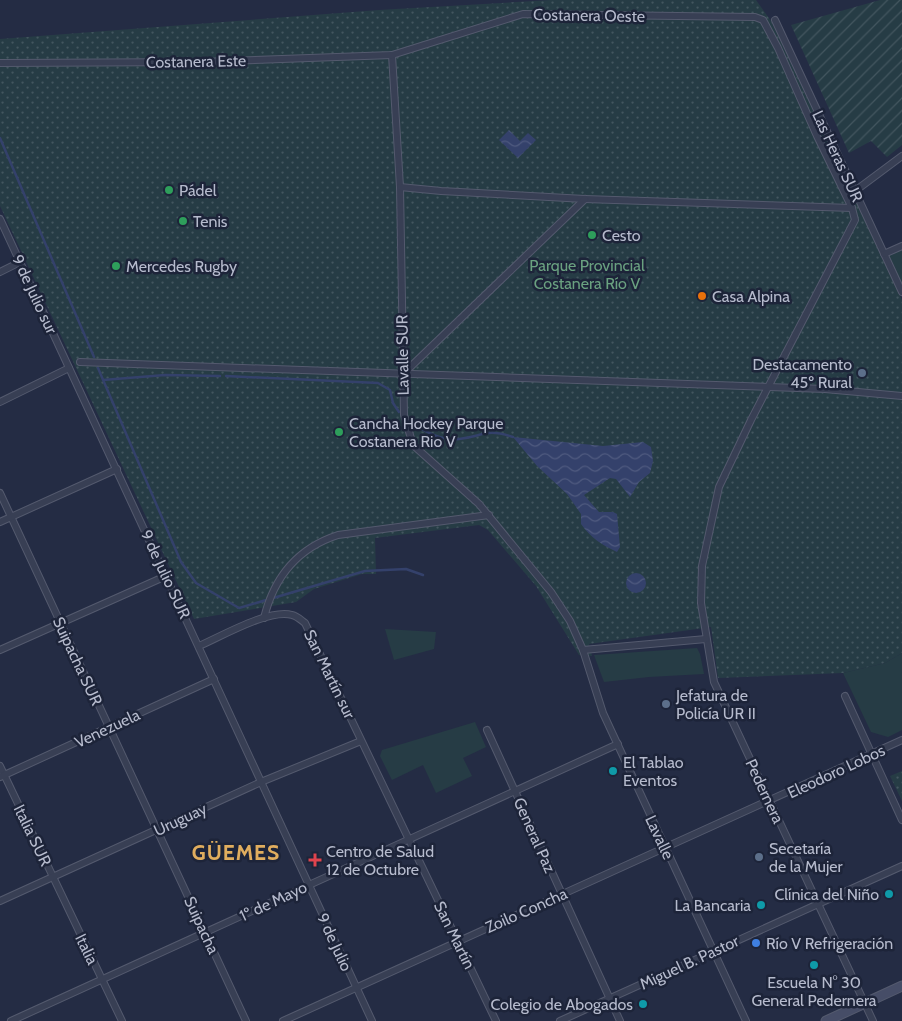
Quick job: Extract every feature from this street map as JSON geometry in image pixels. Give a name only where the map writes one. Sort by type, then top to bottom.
[{"type":"main road","points":[[826,1021],[902,986]]},
{"type":"street","name":"Costanera Oeste","points":[[392,55],[523,14],[755,17],[763,20],[778,48],[817,136],[852,208]]},
{"type":"street","name":"Las Heras SUR","points":[[775,20],[902,292]]},
{"type":"street","name":"Costanera Este","points":[[0,63],[201,62],[392,55]]},
{"type":"street","name":"Lavalle SUR","points":[[392,55],[400,187],[404,414],[413,445],[469,493],[490,515],[561,606],[570,621],[582,650]]},
{"type":"street","points":[[855,191],[902,156]]},
{"type":"street","points":[[400,187],[585,199],[852,208]]},
{"type":"street","points":[[403,374],[585,199]]},
{"type":"street","name":"Pedernera","points":[[852,208],[855,220],[718,488],[702,566],[701,603],[714,682],[873,1021]]},
{"type":"street","name":"9 de Julio sur","points":[[0,219],[69,368]]},
{"type":"street","points":[[884,254],[902,246]]},
{"type":"street","points":[[0,272],[20,262]]},
{"type":"street","points":[[80,362],[825,389],[902,396]]},
{"type":"street","points":[[0,402],[69,368]]},
{"type":"street","name":"9 de Julio SUR","points":[[69,368],[261,782]]},
{"type":"street","points":[[0,522],[117,469]]},
{"type":"street","name":"Suipacha SUR","points":[[0,493],[157,829]]},
{"type":"street","points":[[198,646],[264,618],[270,595],[295,558],[320,541],[338,535],[490,515]]},
{"type":"street","points":[[0,650],[166,576]]},
{"type":"street","name":"San Martín sur","points":[[264,618],[291,614],[305,623],[361,740]]},
{"type":"street","points":[[582,650],[706,639]]},
{"type":"street","name":"Lavalle","points":[[582,650],[603,713],[746,1021]]},
{"type":"street","name":"Venezuela","points":[[2,776],[214,679]]},
{"type":"street","points":[[845,696],[902,820]]},
{"type":"street","name":"General Paz","points":[[487,730],[620,1021]]},
{"type":"street","name":"Uruguay","points":[[0,901],[261,782],[361,740]]},
{"type":"street","name":"San Martín","points":[[361,740],[496,1021]]},
{"type":"street","name":"Eleodoro Lobos","points":[[769,801],[902,740]]},
{"type":"street","name":"1º de Mayo","points":[[11,1021],[618,744]]},
{"type":"street","name":"Italia SUR","points":[[0,766],[2,776],[53,877]]},
{"type":"street","name":"9 de Julio","points":[[261,782],[372,1021]]},
{"type":"street","name":"Zoilo Concha","points":[[283,1021],[769,801]]},
{"type":"street","name":"Suipacha","points":[[157,829],[246,1021]]},
{"type":"street","name":"Miguel B. Pastor","points":[[560,1021],[902,866]]},
{"type":"street","name":"Italia","points":[[53,877],[122,1021]]},
{"type":"green space","name":"Parque Provincial Costanera Río V","points":[[551,0],[756,0],[771,21],[902,300],[902,653],[885,663],[843,673],[718,678],[711,627],[589,644],[592,656],[579,655],[536,586],[488,530],[479,525],[375,538],[376,574],[362,574],[314,589],[296,602],[194,619],[0,206],[0,39],[379,10]]},
{"type":"green space","points":[[880,0],[902,0],[902,145],[887,157],[871,141],[849,153],[791,25]]},
{"type":"green space","points":[[902,250],[902,284],[889,256]]},
{"type":"green space","points":[[385,629],[436,632],[434,649],[394,660]]},
{"type":"green space","points":[[697,648],[704,674],[604,682],[594,655]]},
{"type":"green space","points":[[902,653],[902,730],[888,737],[871,732],[843,673],[885,663]]},
{"type":"green space","points":[[475,722],[486,747],[463,758],[472,776],[436,793],[423,765],[392,780],[380,756],[382,750]]},
{"type":"green space","points":[[902,771],[902,801],[890,776]]},
{"type":"water","points":[[509,130],[520,141],[528,133],[536,140],[518,158],[499,140]]},
{"type":"water","points":[[513,437],[603,446],[643,442],[651,447],[653,461],[650,473],[639,482],[630,497],[616,479],[610,478],[584,495],[599,512],[613,512],[617,514],[620,547],[617,552],[602,544],[589,533],[581,524],[581,514],[567,494],[537,466]]},
{"type":"water","points":[[636,573],[643,576],[646,583],[643,590],[636,593],[629,590],[626,583],[629,576]]},
{"type":"waterway","points":[[0,138],[94,357]]},
{"type":"waterway","points":[[98,368],[181,562],[196,583],[239,608],[365,571],[406,569],[423,575]]},
{"type":"waterway","points":[[103,380],[165,375],[220,376]]},
{"type":"waterway","points":[[226,376],[378,383],[390,390],[393,403],[399,412]]},
{"type":"waterway","points":[[414,424],[429,433],[447,439],[468,438],[490,433],[513,437]]},
{"type":"place","name":"Pádel","points":[[169,190]]},
{"type":"place","name":"Tenis","points":[[183,221]]},
{"type":"place","name":"Cesto","points":[[592,235]]},
{"type":"place","name":"Mercedes Rugby","points":[[116,266]]},
{"type":"place","name":"Casa Alpina","points":[[702,296]]},
{"type":"place","name":"Destacamento 45º Rural","points":[[862,373]]},
{"type":"place","name":"Cancha Hockey Parque Costanera Rio V","points":[[339,432]]},
{"type":"place","name":"Jefatura de Policía UR II","points":[[666,704]]},
{"type":"place","name":"El Tablao Eventos","points":[[613,771]]},
{"type":"place","name":"Secetaría de la Mujer","points":[[759,857]]},
{"type":"place","name":"Centro de Salud 12 de Octubre","points":[[315,860]]},
{"type":"place","name":"Clínica del Niño","points":[[889,894]]},
{"type":"place","name":"La Bancaria","points":[[761,905]]},
{"type":"place","name":"Río V Refrigeración","points":[[756,943]]},
{"type":"place","name":"Escuela N° 30 General Pedernera","points":[[814,965]]},
{"type":"place","name":"Colegio de Abogados","points":[[643,1004]]},
{"type":"district","name":"GÜEMES","points":[[236,853]]}]
